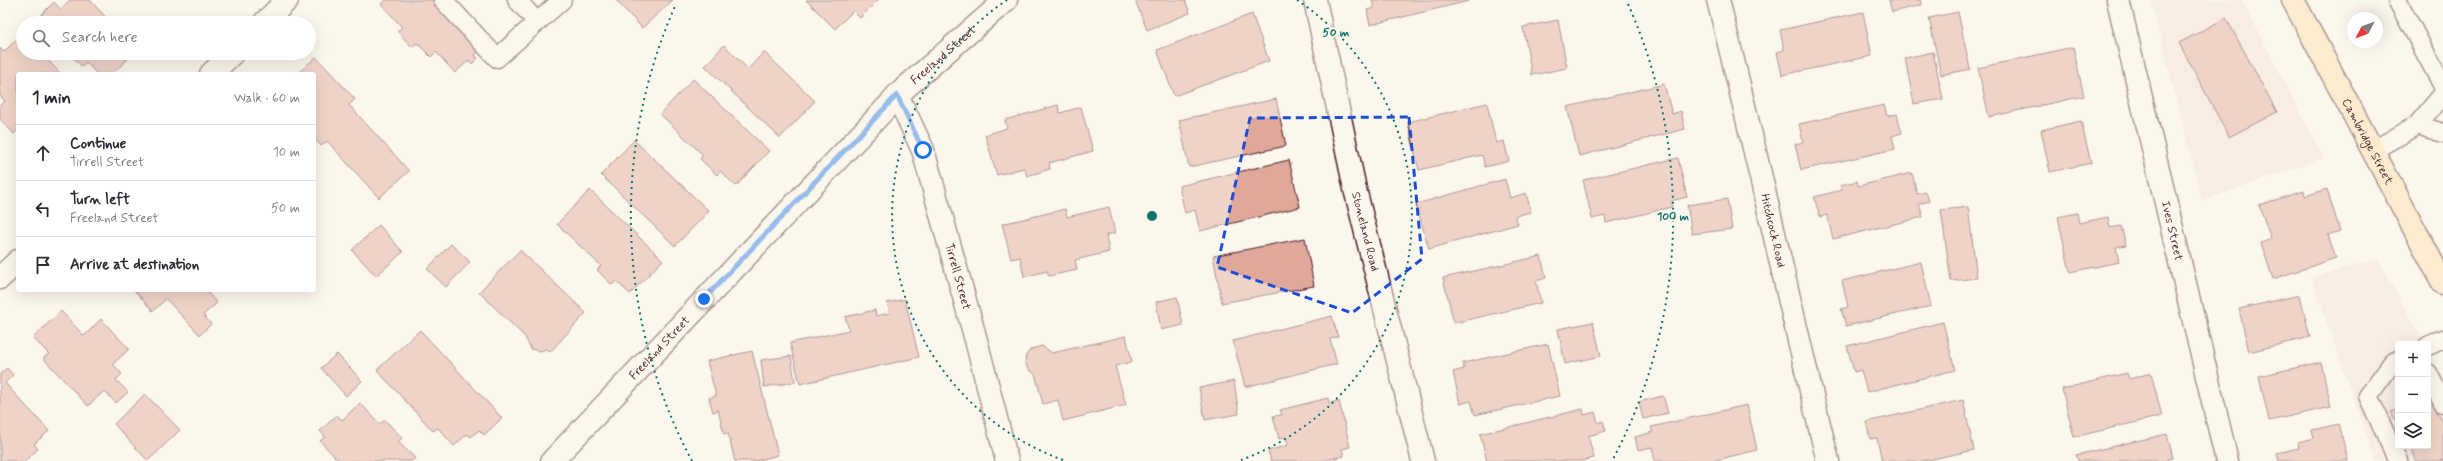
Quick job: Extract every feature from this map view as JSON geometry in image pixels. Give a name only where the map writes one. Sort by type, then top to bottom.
[{"type":"main road","name":"Cambridge Street","points":[[2293,0],[2374,150],[2443,283]]},
{"type":"street","points":[[271,16],[287,0]]},
{"type":"street","name":"Freeland Street","points":[[552,461],[897,95],[1006,0]]},
{"type":"street","name":"Stoneland Road","points":[[1315,0],[1355,189],[1422,461]]},
{"type":"street","name":"Hitchcock Road","points":[[1718,0],[1757,155],[1785,288],[1828,461]]},
{"type":"street","name":"Ives Street","points":[[2118,0],[2227,461]]},
{"type":"street","points":[[213,72],[226,60]]},
{"type":"street","name":"Tirrell Street","points":[[897,95],[923,150],[976,340],[1006,461]]},
{"type":"street","points":[[0,278],[16,263]]},
{"type":"lane","points":[[443,0],[497,58],[562,0]]},
{"type":"lane","points":[[517,0],[537,22]]},
{"type":"lane","points":[[2397,0],[2443,86]]},
{"type":"lane","points":[[2374,150],[2417,125],[2443,94]]},
{"type":"lane","points":[[2417,125],[2443,133]]},
{"type":"lane","points":[[2431,345],[2443,339]]},
{"type":"lane","points":[[2395,362],[2392,363],[2368,396],[2398,461]]},
{"type":"lane","points":[[2430,377],[2443,403]]},
{"type":"highlighted area","points":[[1409,117],[1422,259],[1352,313],[1217,267],[1250,118]]},
{"type":"shaded area","points":[[2151,0],[2242,0],[2324,158],[2202,201]]},
{"type":"shaded area","points":[[2378,259],[2423,341],[2395,341],[2395,449],[2431,449],[2431,355],[2443,377],[2443,461],[2376,461],[2311,278]]},
{"type":"building","points":[[70,0],[90,0],[105,16],[41,15],[54,2],[60,9]]},
{"type":"building","points":[[386,0],[434,0],[479,50],[475,55],[478,58],[472,64],[469,60],[455,73],[436,52],[431,57],[417,43],[412,47],[397,31],[402,27],[381,4]]},
{"type":"building","points":[[616,0],[673,0],[642,28]]},
{"type":"building","points":[[806,0],[878,0],[860,18],[853,11],[835,29]]},
{"type":"building","points":[[1135,0],[1185,0],[1190,13],[1147,30]]},
{"type":"building","points":[[1372,0],[1469,1],[1370,25],[1367,10],[1374,8]]},
{"type":"building","points":[[1889,0],[1920,0],[1922,5],[1892,12]]},
{"type":"building","points":[[1863,12],[1872,56],[1782,75],[1777,52],[1784,50],[1780,30]]},
{"type":"building","points":[[1958,12],[1970,69],[1941,75],[1929,18]]},
{"type":"building","points":[[1252,14],[1269,61],[1174,96],[1157,50]]},
{"type":"building","points":[[2226,18],[2277,112],[2229,137],[2179,43]]},
{"type":"building","points":[[1558,20],[1567,68],[1532,75],[1523,27]]},
{"type":"building","points":[[16,40],[16,60],[48,60],[59,72],[16,72],[16,132],[14,134],[0,119],[0,105],[5,101],[0,96],[0,48],[4,52]]},
{"type":"building","points":[[724,45],[748,69],[764,52],[815,101],[780,138],[705,66]]},
{"type":"building","points":[[2073,47],[2084,96],[1989,117],[1978,68]]},
{"type":"building","points":[[1933,52],[1943,99],[1914,104],[1905,58]]},
{"type":"building","points":[[316,57],[355,99],[349,105],[409,171],[379,198],[327,141],[321,146],[316,140],[316,72],[299,72],[313,60],[316,60]]},
{"type":"building","points":[[76,60],[127,60],[114,72],[95,72],[86,62],[82,67]]},
{"type":"building","points":[[693,79],[769,151],[736,186],[720,171],[717,175],[700,159],[703,155],[660,114]]},
{"type":"building","points":[[1664,84],[1672,114],[1681,111],[1685,129],[1579,156],[1567,107]]},
{"type":"building","points":[[1276,99],[1286,146],[1189,167],[1179,120]]},
{"type":"building","points":[[1487,103],[1496,143],[1504,141],[1509,161],[1485,167],[1482,155],[1419,170],[1408,122]]},
{"type":"building","points":[[1058,105],[1060,113],[1081,107],[1093,151],[1049,163],[1050,169],[1027,176],[1024,168],[997,175],[985,135],[1007,128],[1005,120]]},
{"type":"building","points":[[1884,105],[1887,116],[1897,114],[1902,133],[1892,136],[1895,149],[1801,170],[1795,144],[1803,142],[1799,124]]},
{"type":"building","points":[[2081,121],[2091,163],[2050,172],[2041,130]]},
{"type":"building","points":[[634,140],[709,211],[675,246],[601,175]]},
{"type":"building","points":[[1678,158],[1687,197],[1671,201],[1672,207],[1606,223],[1605,216],[1592,219],[1583,180]]},
{"type":"building","points":[[1289,160],[1300,207],[1200,231],[1195,210],[1185,213],[1179,186]]},
{"type":"building","points":[[1912,173],[1917,194],[1926,192],[1929,201],[1919,204],[1923,217],[1833,239],[1827,215],[1820,217],[1814,197],[1842,190],[1840,185],[1857,181],[1858,186]]},
{"type":"building","points":[[1505,179],[1510,198],[1526,193],[1531,212],[1515,216],[1518,224],[1429,249],[1416,204]]},
{"type":"building","points":[[2327,189],[2340,231],[2328,235],[2336,258],[2273,279],[2261,243],[2271,239],[2259,205],[2304,191],[2305,196]]},
{"type":"building","points":[[590,190],[663,260],[630,294],[616,281],[612,285],[597,270],[601,266],[557,224]]},
{"type":"building","points":[[1727,199],[1732,229],[1692,234],[1687,205]]},
{"type":"building","points":[[1109,207],[1115,233],[1106,235],[1109,252],[1075,260],[1077,270],[1049,276],[1047,271],[1024,277],[1020,257],[1011,259],[1002,224],[1065,209],[1067,217]]},
{"type":"building","points":[[1968,207],[1977,278],[1951,281],[1941,210]]},
{"type":"building","points":[[2077,213],[2079,223],[2108,217],[2110,228],[2121,226],[2126,245],[2116,247],[2119,262],[2070,272],[2058,217]]},
{"type":"building","points":[[379,225],[403,252],[376,276],[352,250]]},
{"type":"building","points":[[1305,238],[1314,286],[1222,303],[1213,256]]},
{"type":"building","points":[[451,244],[470,262],[446,287],[427,269]]},
{"type":"building","points":[[520,250],[586,313],[550,352],[546,349],[540,351],[531,349],[525,337],[479,292]]},
{"type":"building","points":[[1541,256],[1546,278],[1536,281],[1541,303],[1454,323],[1443,278]]},
{"type":"building","points":[[1921,262],[1931,306],[1846,326],[1841,309],[1848,307],[1842,281]]},
{"type":"building","points":[[136,292],[207,292],[217,303],[203,315],[211,324],[200,335],[166,299],[153,311]]},
{"type":"building","points":[[2300,295],[2310,337],[2249,352],[2239,309]]},
{"type":"building","points":[[1177,297],[1183,325],[1161,330],[1156,302]]},
{"type":"building","points":[[905,299],[919,357],[800,384],[790,343],[849,330],[845,317],[875,310],[876,316],[890,313],[887,303]]},
{"type":"building","points":[[61,311],[84,336],[101,319],[129,349],[113,364],[122,374],[116,380],[128,392],[116,403],[104,391],[88,406],[43,358],[49,354],[33,338]]},
{"type":"building","points":[[1332,316],[1338,337],[1330,339],[1337,364],[1245,387],[1233,341]]},
{"type":"building","points":[[1593,322],[1601,356],[1565,364],[1558,329]]},
{"type":"building","points":[[1943,322],[1955,370],[1867,392],[1861,370],[1854,372],[1847,346]]},
{"type":"building","points":[[420,330],[502,418],[484,435],[479,430],[471,437],[467,434],[454,446],[438,428],[433,431],[377,370]]},
{"type":"building","points":[[1126,336],[1132,362],[1115,366],[1126,405],[1063,421],[1058,400],[1043,404],[1035,374],[1028,369],[1025,363],[1026,355],[1031,349],[1042,346],[1052,353]]},
{"type":"building","points":[[1548,344],[1560,396],[1475,415],[1471,401],[1460,404],[1453,372],[1464,369],[1463,363]]},
{"type":"building","points":[[752,351],[778,455],[755,461],[735,461],[728,433],[724,434],[718,410],[713,412],[709,398],[716,396],[707,361]]},
{"type":"building","points":[[337,354],[362,381],[346,396],[321,368]]},
{"type":"building","points":[[791,356],[795,382],[764,387],[761,360]]},
{"type":"building","points":[[2321,362],[2331,407],[2269,421],[2259,376]]},
{"type":"building","points":[[7,368],[13,375],[5,383],[49,431],[34,444],[38,449],[25,461],[0,461],[0,374]]},
{"type":"building","points":[[2127,373],[2129,379],[2151,373],[2162,416],[2074,437],[2062,389]]},
{"type":"building","points":[[1234,381],[1239,414],[1205,420],[1199,388]]},
{"type":"building","points":[[145,394],[180,430],[148,461],[114,424]]},
{"type":"building","points":[[1663,396],[1668,413],[1643,419],[1639,402]]},
{"type":"building","points":[[1328,398],[1329,403],[1339,401],[1350,447],[1342,449],[1344,456],[1322,461],[1271,461],[1268,451],[1288,445],[1286,437],[1279,439],[1273,416],[1282,415],[1280,410]]},
{"type":"building","points":[[2431,399],[2443,423],[2443,461],[2416,461],[2410,449],[2431,449]]},
{"type":"building","points":[[1963,400],[1974,450],[1923,461],[1882,461],[1877,438],[1870,439],[1866,422]]},
{"type":"building","points":[[360,403],[380,424],[385,420],[402,438],[398,442],[415,458],[412,461],[339,461],[320,441],[325,437],[320,431],[337,415],[342,420]]},
{"type":"building","points":[[1747,405],[1757,450],[1712,461],[1655,461],[1652,447],[1638,450],[1635,437],[1653,432],[1651,427]]},
{"type":"building","points":[[1583,409],[1584,415],[1595,412],[1598,423],[1603,421],[1606,431],[1588,436],[1594,458],[1582,461],[1487,461],[1480,434]]},
{"type":"building","points":[[2395,410],[2395,419],[2391,412]]},
{"type":"building","points":[[2339,424],[2348,461],[2279,461],[2277,453],[2299,448],[2298,442],[2314,438],[2312,430]]},
{"type":"building","points":[[2167,434],[2173,458],[2168,459],[2168,461],[2078,461],[2076,455]]},
{"type":"route","points":[[704,299],[897,95],[923,150]]}]
